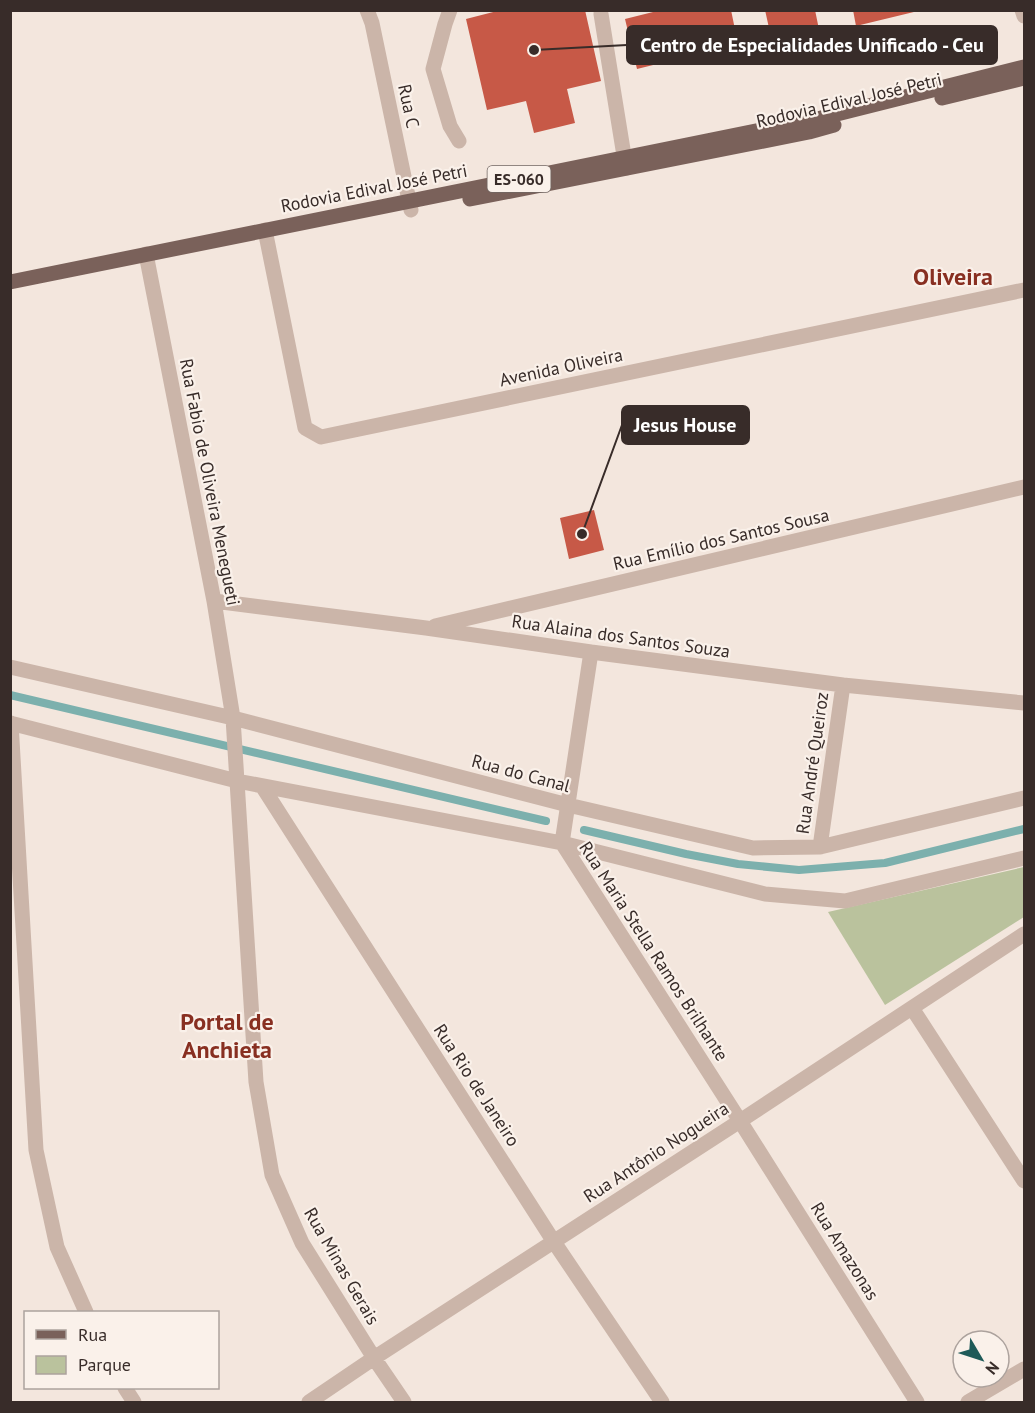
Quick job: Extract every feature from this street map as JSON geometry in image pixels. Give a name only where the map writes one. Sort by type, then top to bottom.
[{"type":"main road","name":"Rodovia Edival José Petri","points":[[10,290],[266,234],[625,163],[821,118],[1024,67]]},
{"type":"main road","name":"Rodovia Edival José Petri","points":[[625,163],[809,132],[1024,78]]},
{"type":"main road","name":"Rodovia Edival José Petri","points":[[10,282],[147,259]]},
{"type":"street","name":"Rua C","points":[[367,10],[372,23],[409,206]]},
{"type":"street","points":[[450,10],[433,69],[450,126],[459,141]]},
{"type":"street","points":[[1022,10],[1024,16]]},
{"type":"street","points":[[601,14],[625,163]]},
{"type":"street","name":"Avenida Oliveira","points":[[266,234],[305,428],[321,437],[1024,290]]},
{"type":"street","name":"Rua Fabio de Oliveira Menegueti","points":[[147,259],[214,601],[233,718]]},
{"type":"street","name":"Rua Emílio dos Santos Sousa","points":[[426,628],[1024,487]]},
{"type":"street","points":[[999,494],[1024,494]]},
{"type":"street","name":"Rua Alaina dos Santos Souza","points":[[214,601],[843,685],[1024,703]]},
{"type":"street","name":"Rua Maria Stella Ramos Brilhante","points":[[591,652],[562,843],[740,1121]]},
{"type":"street","name":"Rua do Canal","points":[[10,667],[233,718],[568,805],[753,848],[820,847],[1024,798]]},
{"type":"street","name":"Rua André Queiroz","points":[[820,847],[843,685]]},
{"type":"street","name":"Rua Minas Gerais","points":[[233,718],[256,1082],[272,1175],[302,1243],[404,1402]]},
{"type":"street","points":[[86,1311],[57,1247],[36,1150],[11,723],[237,776],[262,786],[562,843],[765,894],[845,901],[1024,858]]},
{"type":"street","name":"Rua Rio de Janeiro","points":[[262,786],[554,1242],[662,1402]]},
{"type":"street","name":"Rua Antônio Nogueira","points":[[309,1402],[1024,934]]},
{"type":"street","points":[[912,1008],[1024,1181]]},
{"type":"street","name":"Rua Amazonas","points":[[740,1121],[916,1402]]},
{"type":"street","points":[[968,1402],[1024,1369]]},
{"type":"street","points":[[126,1389],[134,1402]]},
{"type":"green space","points":[[1024,867],[1024,917],[885,1005],[828,912]]},
{"type":"building","points":[[501,10],[585,10],[601,81],[567,89],[575,123],[534,133],[526,101],[487,110],[466,19]]},
{"type":"building","points":[[661,10],[731,10],[738,44],[637,69],[625,19]]},
{"type":"building","points":[[765,10],[815,10],[822,44],[775,55]]},
{"type":"building","points":[[853,10],[918,10],[918,11],[856,26]]},
{"type":"building","points":[[594,510],[604,550],[569,559],[560,518]]},
{"type":"waterway","points":[[10,695],[546,821]]},
{"type":"waterway","points":[[584,830],[738,864],[799,870],[885,863],[1024,829]]},
{"type":"place","name":"Centro de Especialidades Unificado - Ceu","points":[[534,50]]},
{"type":"place","name":"Jesus House","points":[[582,534]]},
{"type":"district","name":"Oliveira","points":[[953,276]]},
{"type":"district","name":"Portal de Anchieta","points":[[227,1035]]}]
